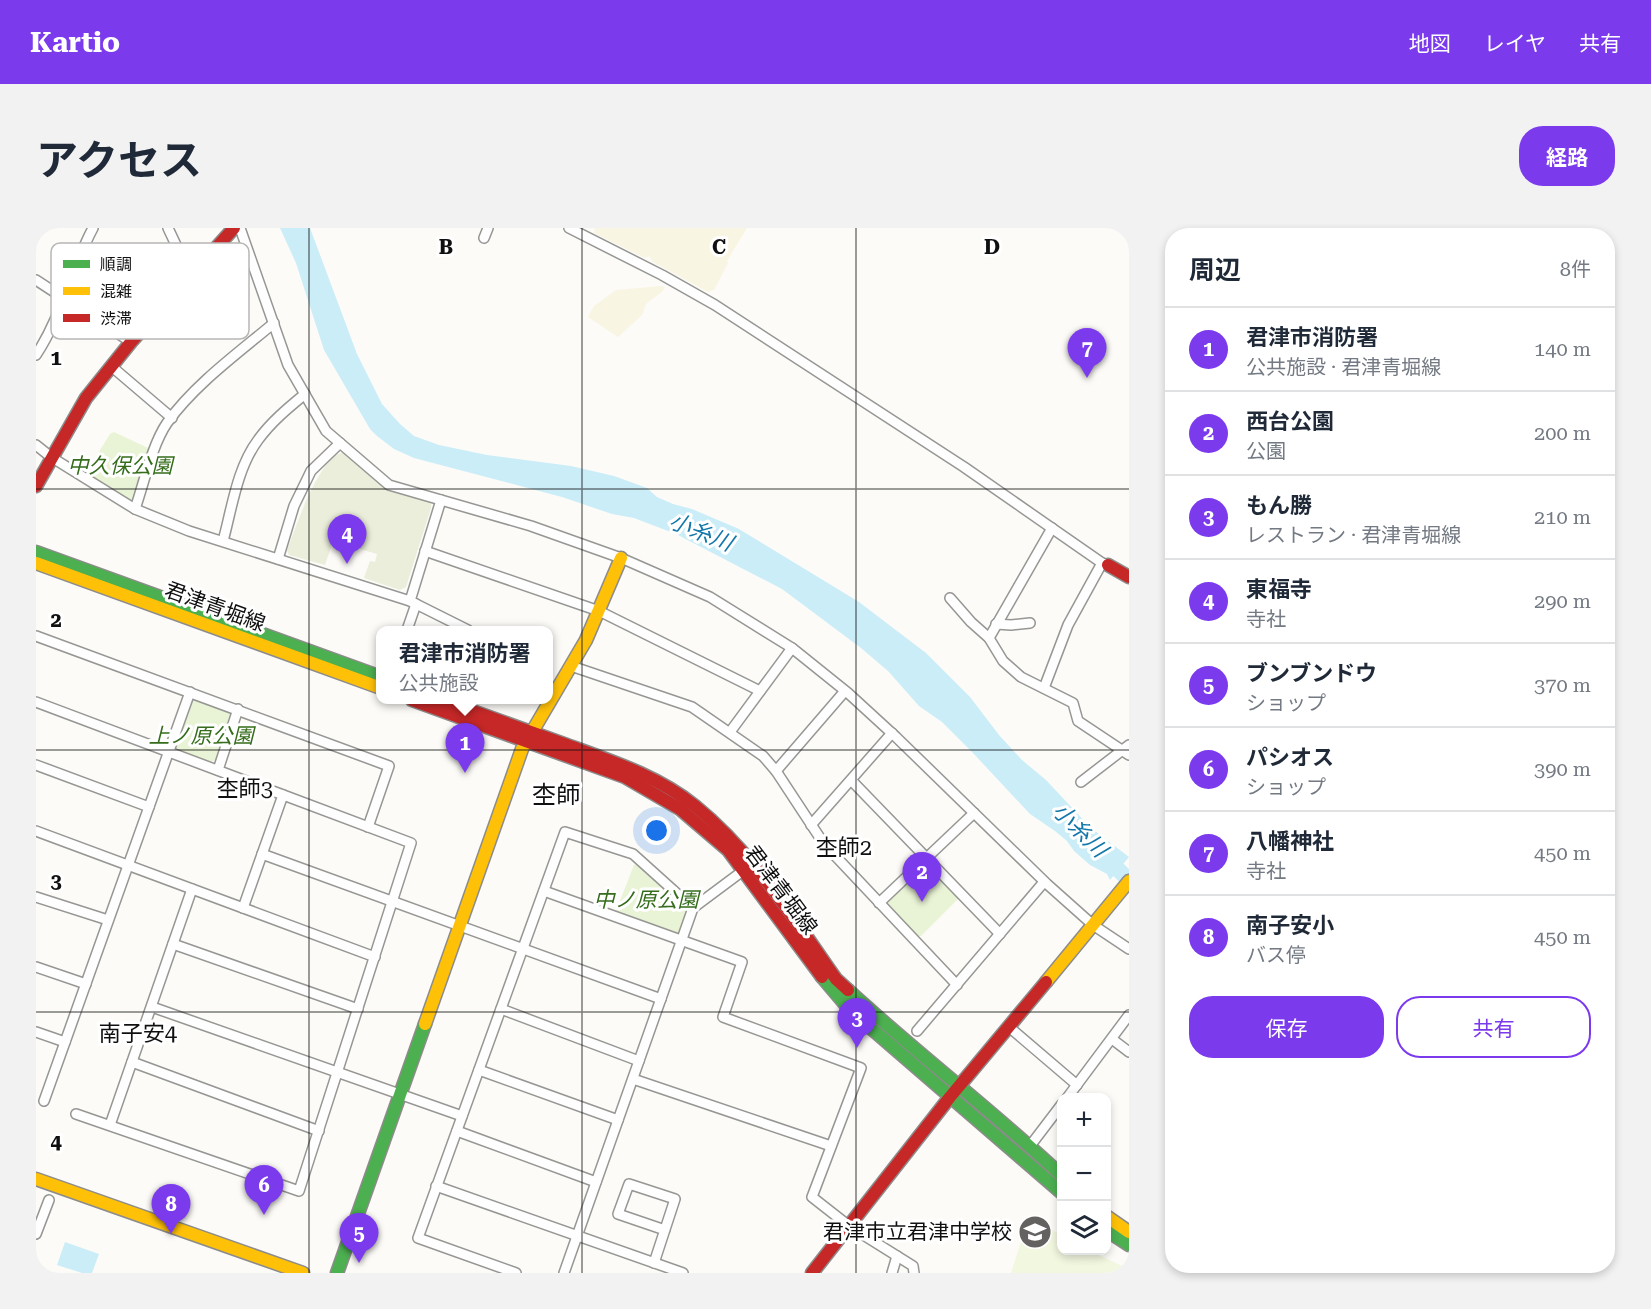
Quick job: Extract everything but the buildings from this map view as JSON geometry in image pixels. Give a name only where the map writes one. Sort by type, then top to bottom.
[{"type":"main road","points":[[221,243],[234,228]]},
{"type":"main road","points":[[36,486],[86,398],[134,339]]},
{"type":"main road","name":"君津青堀線","points":[[36,552],[376,675]]},
{"type":"main road","points":[[553,685],[571,666],[599,611],[621,558]]},
{"type":"main road","name":"君津青堀線","points":[[36,563],[376,686]]},
{"type":"main road","points":[[1105,564],[1129,577]]},
{"type":"main road","name":"君津青堀線","points":[[427,704],[623,765],[658,782],[693,804],[729,835],[758,870],[836,979],[891,1030],[1057,1171]]},
{"type":"main road","name":"君津青堀線","points":[[453,704],[624,777],[680,809],[708,831],[744,870],[828,985],[850,1010],[1057,1189]]},
{"type":"main road","points":[[337,1273],[460,926],[529,737],[544,704]]},
{"type":"main road","points":[[812,1273],[950,1097],[1129,881]]},
{"type":"main road","points":[[36,1179],[303,1273]]},
{"type":"main road","points":[[1111,1219],[1129,1232]]},
{"type":"main road","points":[[1111,1233],[1129,1245]]},
{"type":"street","points":[[87,243],[93,228]]},
{"type":"street","points":[[168,228],[175,243]]},
{"type":"street","points":[[240,228],[245,243]]},
{"type":"street","points":[[484,238],[488,228]]},
{"type":"street","points":[[568,228],[662,275],[715,305],[964,467],[1105,564],[1068,625],[1044,688]]},
{"type":"street","points":[[249,253],[288,365],[326,431],[389,485],[531,526],[621,558],[710,597],[792,648],[892,733],[1044,882],[1129,949]]},
{"type":"street","points":[[36,280],[51,289]]},
{"type":"street","points":[[135,509],[166,424],[201,386],[274,323]]},
{"type":"street","points":[[36,355],[51,327]]},
{"type":"street","points":[[127,339],[131,342]]},
{"type":"street","points":[[111,366],[172,418]]},
{"type":"street","points":[[223,541],[242,471],[256,442],[274,420],[305,394]]},
{"type":"street","points":[[278,559],[294,506],[311,471],[339,443]]},
{"type":"street","points":[[36,445],[51,457],[135,509],[189,531],[413,602],[460,626]]},
{"type":"street","points":[[408,626],[425,552],[441,500]]},
{"type":"street","points":[[989,638],[1052,528]]},
{"type":"street","points":[[425,552],[599,611],[760,691]]},
{"type":"street","points":[[950,597],[971,622],[989,638],[1003,661],[1021,677],[1073,702],[1078,721],[1127,750],[1081,782]]},
{"type":"street","points":[[996,624],[1011,626],[1030,623]]},
{"type":"street","points":[[36,636],[389,766],[368,827]]},
{"type":"street","points":[[730,732],[792,648]]},
{"type":"street","points":[[571,666],[692,707],[763,756],[776,771],[824,844],[957,985]]},
{"type":"street","points":[[776,771],[845,691]]},
{"type":"street","points":[[43,1101],[190,692]]},
{"type":"street","points":[[36,702],[411,843],[299,1191],[76,1114]]},
{"type":"street","points":[[218,770],[238,710]]},
{"type":"street","points":[[811,825],[892,733]]},
{"type":"street","points":[[36,765],[149,807]]},
{"type":"street","points":[[851,780],[1000,934]]},
{"type":"street","points":[[243,908],[283,795]]},
{"type":"street","points":[[879,903],[974,813]]},
{"type":"street","points":[[36,831],[375,957]]},
{"type":"street","points":[[516,1273],[418,1238],[565,832],[633,854],[693,908]]},
{"type":"street","points":[[262,854],[661,999]]},
{"type":"street","points":[[564,1273],[693,908],[744,870]]},
{"type":"street","points":[[918,1031],[1044,882]]},
{"type":"street","points":[[110,1125],[192,889]]},
{"type":"street","points":[[544,891],[742,962],[723,1017],[861,1068],[812,1197],[849,1226],[913,1266],[914,1273]]},
{"type":"street","points":[[36,897],[108,920]]},
{"type":"street","points":[[173,944],[358,1009]]},
{"type":"street","points":[[36,967],[86,984]]},
{"type":"street","points":[[152,1006],[462,1116]]},
{"type":"street","points":[[501,1009],[639,1061]]},
{"type":"street","points":[[1071,1093],[1129,1015]]},
{"type":"street","points":[[1009,1027],[1077,1085]]},
{"type":"street","points":[[36,1032],[65,1042]]},
{"type":"street","points":[[1112,1039],[1129,1052]]},
{"type":"street","points":[[132,1062],[319,1131]]},
{"type":"street","points":[[479,1070],[618,1120]]},
{"type":"street","points":[[633,1079],[831,1146]]},
{"type":"street","points":[[1030,1146],[1057,1111]]},
{"type":"street","points":[[457,1131],[596,1182]]},
{"type":"street","points":[[654,1263],[665,1230],[675,1199],[628,1184],[618,1214],[665,1230]]},
{"type":"street","points":[[436,1186],[683,1273]]},
{"type":"street","points":[[36,1234],[49,1200]]},
{"type":"street","points":[[892,1273],[897,1256]]},
{"type":"shaded area","points":[[595,228],[747,228],[727,261],[714,290],[708,292],[653,262],[649,256],[645,258],[594,233]]},
{"type":"shaded area","points":[[665,287],[663,291],[646,304],[642,315],[618,337],[588,317],[594,306],[616,290]]},
{"type":"green space","name":"中久保公園","points":[[114,432],[148,448],[150,452],[135,500],[131,502],[88,477],[86,473],[110,434]]},
{"type":"green space","points":[[344,452],[386,487],[431,503],[406,587],[400,590],[364,578],[370,561],[375,562],[377,554],[333,541],[325,565],[289,555],[287,550],[317,479],[334,457]]},
{"type":"green space","name":"上ノ原公園","points":[[196,699],[229,712],[231,716],[217,760],[210,762],[176,750],[174,745],[192,701]]},
{"type":"green space","name":"中ノ原公園","points":[[638,863],[687,906],[688,911],[681,932],[676,934],[616,911],[634,865]]},
{"type":"green space","points":[[923,865],[929,866],[958,896],[958,899],[921,936],[918,936],[888,904],[889,899]]},
{"type":"green space","points":[[1039,1223],[1057,1233],[1057,1255],[1099,1255],[1129,1269],[1129,1273],[1011,1273],[1025,1229]]},
{"type":"water","points":[[280,228],[310,228],[357,354],[382,404],[414,436],[439,445],[487,455],[571,466],[614,476],[647,488],[657,497],[673,504],[692,509],[739,529],[859,602],[926,653],[970,697],[999,735],[1022,760],[1046,780],[1090,827],[1129,857],[1110,880],[1107,874],[1090,865],[1074,851],[1067,841],[1030,814],[942,722],[919,706],[888,671],[782,589],[676,534],[634,518],[612,514],[562,497],[414,458],[394,449],[370,429],[324,350],[296,263]]},
{"type":"water","points":[[65,1242],[99,1254],[92,1273],[82,1273],[57,1265]]},
{"type":"waterway","name":"小糸川","points":[[1102,854],[1129,880]]},
{"type":"traffic: fast","points":[[36,552],[376,675]]},
{"type":"traffic: fast","points":[[822,977],[850,1010],[1057,1189]]},
{"type":"traffic: fast","points":[[848,990],[1057,1172]]},
{"type":"traffic: fast","points":[[337,1273],[425,1024]]},
{"type":"traffic: fast","points":[[1111,1233],[1129,1245]]},
{"type":"traffic: slow","points":[[553,696],[586,640],[621,558]]},
{"type":"traffic: slow","points":[[36,563],[376,686]]},
{"type":"traffic: slow","points":[[425,1024],[522,749],[548,704]]},
{"type":"traffic: slow","points":[[1046,982],[1129,881]]},
{"type":"traffic: slow","points":[[36,1179],[303,1273]]},
{"type":"traffic: slow","points":[[1111,1219],[1129,1232]]},
{"type":"traffic: jam","points":[[220,243],[234,228]]},
{"type":"traffic: jam","points":[[36,486],[86,398],[134,339]]},
{"type":"traffic: jam","points":[[1108,565],[1129,577]]},
{"type":"traffic: jam","points":[[423,704],[625,777],[680,809],[728,850],[822,977]]},
{"type":"traffic: jam","points":[[453,704],[617,763],[681,795],[716,824],[754,865],[836,979],[848,990]]},
{"type":"traffic: jam","points":[[812,1273],[950,1097],[1046,982]]},
{"type":"place","name":"八幡神社","points":[[1087,378]]},
{"type":"place","name":"東福寺","points":[[347,564]]},
{"type":"place","name":"君津市消防署","points":[[465,773]]},
{"type":"place","name":"西台公園","points":[[922,902]]},
{"type":"place","name":"もん勝","points":[[857,1048]]},
{"type":"place","name":"パシオス","points":[[264,1215]]},
{"type":"place","name":"君津市立君津中学校","points":[[1035,1232]]},
{"type":"place","name":"南子安小","points":[[171,1234]]},
{"type":"place","name":"ブンブンドウ","points":[[359,1263]]},
{"type":"district","name":"杢師3","points":[[245,788]]},
{"type":"district","name":"杢師","points":[[556,795]]},
{"type":"district","name":"杢師2","points":[[844,847]]},
{"type":"district","name":"南子安4","points":[[138,1033]]}]
